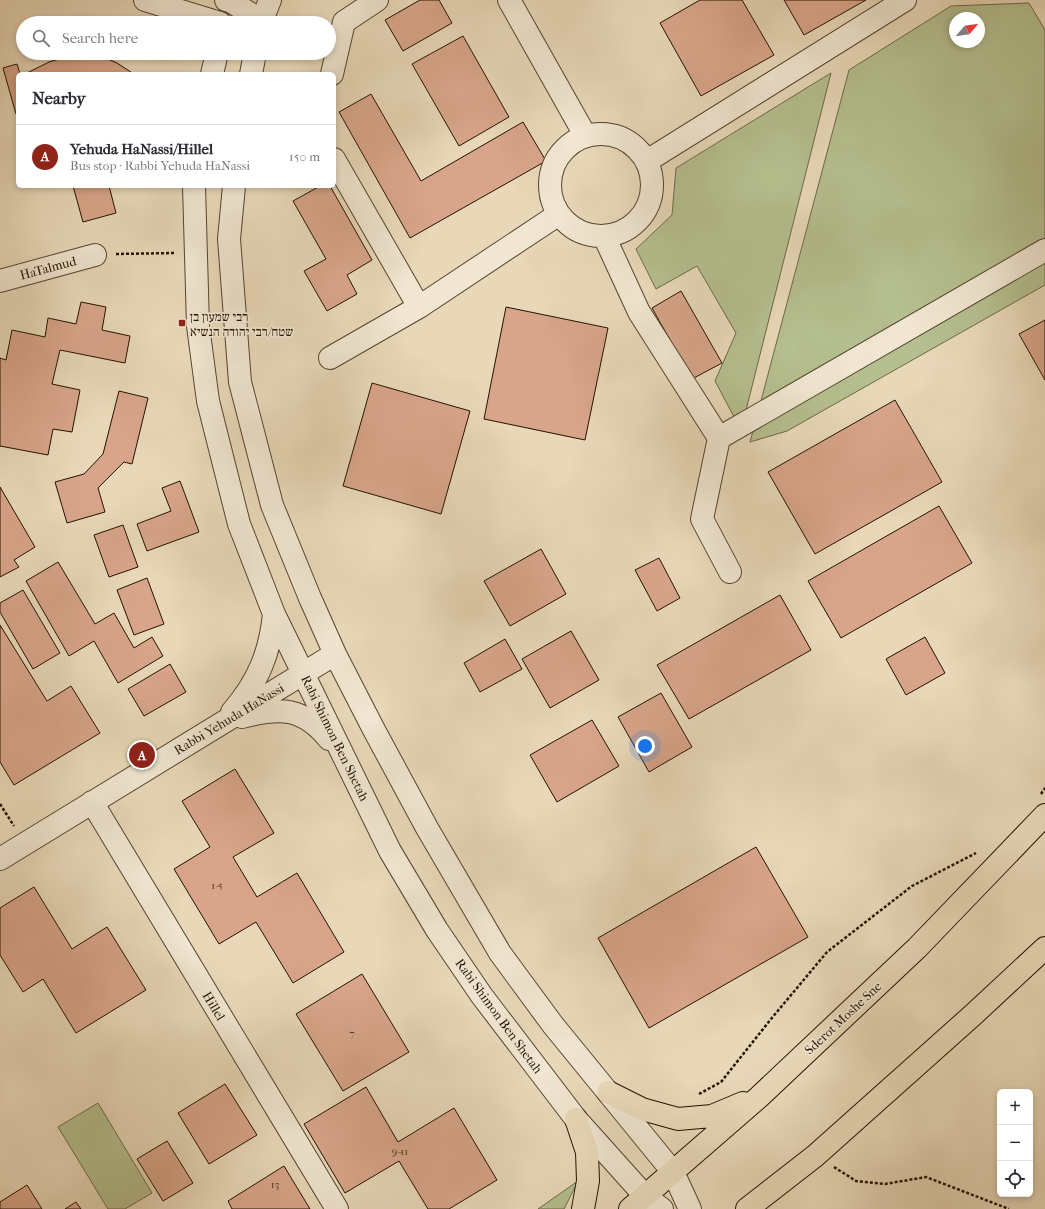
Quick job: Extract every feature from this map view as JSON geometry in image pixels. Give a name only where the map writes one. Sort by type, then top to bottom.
[{"type":"main road","name":"Sderot Moshe Sne","points":[[645,1205],[673,1172],[759,1097],[917,948],[1041,807]]},
{"type":"main road","points":[[747,1209],[815,1156],[974,1014],[1045,948]]},
{"type":"main road","points":[[608,1092],[642,1109],[678,1119],[712,1116],[759,1097]]},
{"type":"main road","points":[[576,1118],[587,1152],[588,1181],[583,1209]]},
{"type":"street","points":[[226,16],[228,0],[253,16]]},
{"type":"street","points":[[264,16],[270,0]]},
{"type":"street","points":[[336,57],[344,22],[377,0]]},
{"type":"street","points":[[509,0],[585,135]]},
{"type":"street","points":[[647,160],[905,0]]},
{"type":"street","points":[[155,2],[174,16]]},
{"type":"street","points":[[155,2],[198,16]]},
{"type":"street","points":[[201,60],[203,72]]},
{"type":"street","points":[[212,72],[215,60]]},
{"type":"street","points":[[251,72],[254,60]]},
{"type":"street","points":[[332,72],[335,60]]},
{"type":"street","points":[[603,133],[620,137],[636,146],[647,160],[652,177],[652,194],[646,210],[635,224],[621,233],[604,236],[587,234],[571,227],[559,214],[552,200],[550,184],[552,168],[560,154],[571,142],[585,135],[603,133]]},
{"type":"street","points":[[336,162],[419,307]]},
{"type":"street","name":"Rabi Shimon Ben Shetah","points":[[194,188],[198,326],[208,401],[239,524],[274,614],[390,851],[437,930],[482,996],[645,1205]]},
{"type":"street","points":[[234,188],[229,239],[240,382],[272,505],[310,598],[335,654],[427,828],[500,953],[553,1025],[673,1172],[690,1209]]},
{"type":"street","points":[[330,358],[419,307],[559,214]]},
{"type":"street","points":[[604,236],[639,312],[719,438],[702,519],[730,572]]},
{"type":"street","points":[[719,438],[1045,250]]},
{"type":"street","name":"HaTalmud","points":[[0,281],[96,255]]},
{"type":"street","points":[[220,724],[248,692],[259,672],[272,635],[274,614]]},
{"type":"street","name":"Rabbi Yehuda HaNassi","points":[[0,859],[335,654]]},
{"type":"street","points":[[220,724],[261,712],[279,710],[295,713],[312,721],[345,760]]},
{"type":"street","name":"Hillel","points":[[92,802],[337,1209]]},
{"type":"path","points":[[96,255],[195,252]]},
{"type":"path","points":[[1041,807],[1045,788]]},
{"type":"path","points":[[697,1095],[721,1082],[770,1019],[827,952],[912,886],[982,850]]},
{"type":"path","points":[[815,1156],[856,1181],[885,1184],[926,1178],[1009,1209]]},
{"type":"green space","points":[[1029,3],[1045,30],[1045,285],[787,431],[750,442],[849,70],[951,6]]},
{"type":"green space","points":[[831,73],[741,430],[715,381],[736,333],[697,266],[656,289],[636,249],[672,215],[676,168]]},
{"type":"green space","points":[[98,1103],[152,1193],[125,1209],[108,1209],[58,1127]]},
{"type":"green space","points":[[578,1181],[564,1209],[538,1209]]},
{"type":"building","points":[[420,0],[439,0],[452,23],[403,51],[385,20]]},
{"type":"building","points":[[700,0],[742,0],[774,55],[701,96],[660,23]]},
{"type":"building","points":[[784,0],[866,0],[804,35]]},
{"type":"building","points":[[463,36],[509,117],[459,146],[412,64]]},
{"type":"building","points":[[56,60],[110,60],[131,72],[29,72]]},
{"type":"building","points":[[17,64],[19,72],[16,72],[16,114],[3,68]]},
{"type":"building","points":[[371,94],[421,181],[523,122],[546,161],[410,238],[339,112]]},
{"type":"building","points":[[74,188],[110,188],[116,213],[83,222]]},
{"type":"building","points":[[316,188],[331,188],[372,260],[347,275],[357,294],[327,311],[304,271],[326,259],[293,201]]},
{"type":"building","points":[[681,291],[722,363],[692,379],[652,308]]},
{"type":"building","points":[[81,302],[106,307],[102,330],[130,336],[125,363],[60,350],[52,384],[80,390],[72,432],[53,429],[48,455],[0,446],[0,358],[6,360],[12,330],[45,337],[48,318],[76,324]]},
{"type":"building","points":[[506,307],[608,328],[585,440],[484,419]]},
{"type":"building","points":[[1045,320],[1045,380],[1019,334]]},
{"type":"building","points":[[372,383],[470,411],[441,514],[343,486]]},
{"type":"building","points":[[119,391],[148,398],[132,464],[124,462],[98,488],[105,512],[67,523],[55,482],[84,474],[103,454]]},
{"type":"building","points":[[895,400],[942,482],[815,554],[768,472]]},
{"type":"building","points":[[180,481],[199,532],[147,551],[137,524],[171,511],[162,488]]},
{"type":"building","points":[[0,487],[35,547],[14,560],[19,567],[0,577]]},
{"type":"building","points":[[939,506],[972,563],[841,638],[808,581]]},
{"type":"building","points":[[123,525],[138,567],[109,577],[94,535]]},
{"type":"building","points":[[541,549],[566,594],[510,626],[484,581]]},
{"type":"building","points":[[659,558],[680,598],[657,611],[635,570]]},
{"type":"building","points":[[58,562],[95,624],[114,613],[134,648],[152,637],[163,656],[118,683],[94,641],[69,656],[26,581]]},
{"type":"building","points":[[147,578],[164,624],[134,635],[117,590]]},
{"type":"building","points":[[23,590],[60,653],[33,669],[0,612],[0,603]]},
{"type":"building","points":[[780,595],[811,650],[689,719],[657,665]]},
{"type":"building","points":[[0,625],[47,701],[71,686],[100,733],[14,785],[0,762]]},
{"type":"building","points":[[571,631],[599,680],[550,708],[522,659]]},
{"type":"building","points":[[925,637],[945,673],[906,695],[886,659]]},
{"type":"building","points":[[505,639],[522,669],[480,692],[464,663]]},
{"type":"building","points":[[170,664],[186,692],[144,716],[128,689]]},
{"type":"building","points":[[661,693],[692,747],[649,772],[618,717]]},
{"type":"building","points":[[592,720],[619,766],[557,802],[530,755]]},
{"type":"building","points":[[235,769],[274,833],[233,857],[257,897],[297,873],[344,952],[293,983],[256,922],[219,944],[174,869],[210,847],[182,801]]},
{"type":"building","points":[[756,847],[808,937],[649,1028],[598,938]]},
{"type":"building","points":[[34,887],[72,949],[107,927],[146,990],[76,1033],[43,979],[23,992],[0,955],[0,908]]},
{"type":"building","points":[[362,974],[409,1052],[343,1091],[296,1014]]},
{"type":"building","points":[[225,1084],[257,1135],[209,1164],[178,1113]]},
{"type":"building","points":[[366,1087],[398,1142],[454,1108],[497,1180],[449,1209],[428,1209],[399,1161],[345,1193],[304,1124]]},
{"type":"building","points":[[167,1141],[193,1183],[163,1201],[137,1159]]},
{"type":"building","points":[[284,1166],[310,1209],[232,1209],[228,1201]]},
{"type":"building","points":[[27,1185],[42,1209],[0,1209],[0,1202]]},
{"type":"building","points":[[76,1202],[81,1209],[65,1209]]},
{"type":"place","name":"רבי שמעון בן שטח/רבי יהודה הנשיא","points":[[182,323]]},
{"type":"place","name":"Yehuda HaNassi/Hillel","points":[[142,755]]}]
